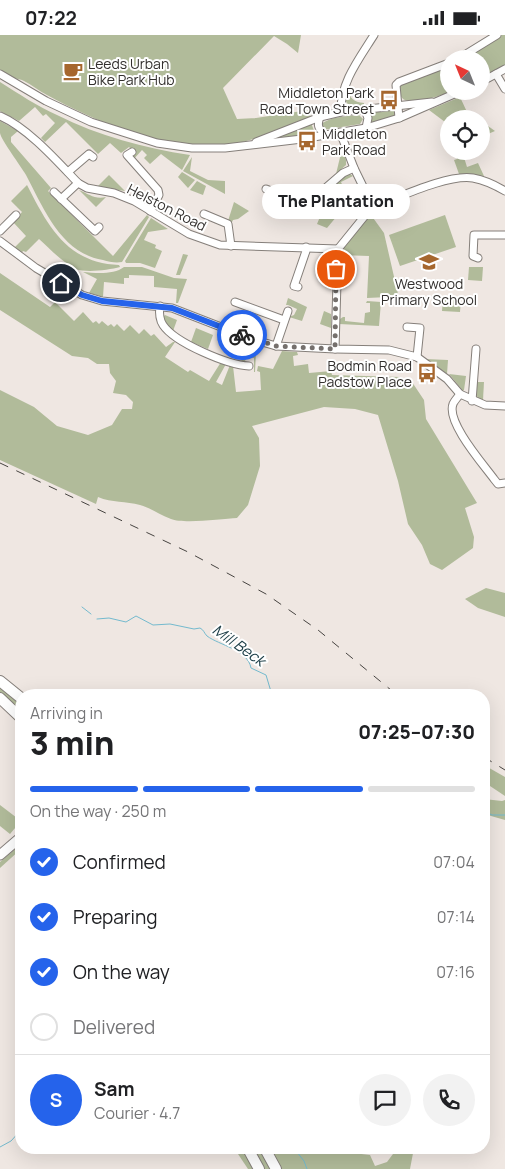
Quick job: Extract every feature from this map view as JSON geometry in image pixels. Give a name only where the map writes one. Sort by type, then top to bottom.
[{"type":"highway","points":[[0,681],[15,693]]},
{"type":"highway","points":[[0,698],[15,712]]},
{"type":"highway","points":[[251,1154],[259,1169]]},
{"type":"highway","points":[[268,1154],[276,1169]]},
{"type":"main road","points":[[0,855],[15,842]]},
{"type":"street","points":[[341,112],[340,99],[342,90],[374,35]]},
{"type":"street","points":[[473,50],[497,35]]},
{"type":"street","points":[[399,118],[396,85],[399,82],[440,66]]},
{"type":"street","points":[[490,78],[505,69]]},
{"type":"street","points":[[0,74],[66,112],[91,122],[157,143],[192,148],[225,148],[302,139],[366,127],[399,118],[441,100]]},
{"type":"street","points":[[496,75],[505,89]]},
{"type":"street","points":[[249,145],[320,117],[341,112],[436,102]]},
{"type":"street","points":[[365,110],[368,118],[366,127]]},
{"type":"street","name":"Helston Road","points":[[0,116],[13,122],[28,133],[78,183],[88,188],[114,193],[134,201],[189,234],[211,243],[231,246],[338,249]]},
{"type":"street","points":[[320,117],[317,124],[324,134]]},
{"type":"street","points":[[340,132],[354,168],[373,207]]},
{"type":"street","points":[[132,152],[127,155],[159,193],[150,211]]},
{"type":"street","points":[[68,172],[89,154],[92,157]]},
{"type":"street","points":[[266,189],[286,197],[321,192],[344,173],[354,168]]},
{"type":"street","points":[[335,349],[338,249],[373,207],[450,179],[471,178],[490,183],[505,191]]},
{"type":"street","points":[[61,199],[78,183]]},
{"type":"street","points":[[54,192],[95,231],[99,227]]},
{"type":"street","points":[[0,231],[16,215]]},
{"type":"street","points":[[204,215],[228,224],[231,246]]},
{"type":"street","points":[[478,258],[473,256],[474,235],[505,235]]},
{"type":"street","points":[[0,241],[36,268],[82,295],[102,301],[160,306],[183,311],[252,339],[276,346],[389,350],[417,357],[447,379],[460,394],[472,401],[485,405],[505,406]]},
{"type":"street","points":[[298,287],[294,286],[306,247]]},
{"type":"street","points":[[235,302],[284,320]]},
{"type":"street","points":[[160,306],[161,323],[182,342],[229,361],[249,366]]},
{"type":"street","points":[[276,346],[288,311]]},
{"type":"street","points":[[407,327],[420,328],[417,357]]},
{"type":"street","points":[[472,401],[476,349]]},
{"type":"street","points":[[460,394],[452,405],[453,417],[460,431],[498,484],[505,483]]},
{"type":"green space","points":[[0,35],[301,35],[298,53],[274,36],[223,88],[237,119],[322,108],[310,115],[311,117],[272,133],[231,144],[208,146],[160,140],[112,126],[68,106],[24,81],[13,78],[3,72],[0,70]]},
{"type":"green space","points":[[505,35],[505,65],[490,73],[490,50],[477,50]]},
{"type":"green space","points":[[440,68],[440,95],[420,101],[408,101],[402,98],[398,88],[399,85]]},
{"type":"green space","points":[[0,82],[42,108],[89,129],[139,145],[190,155],[182,170],[161,154],[150,164],[144,158],[147,155],[142,150],[132,161],[130,158],[134,152],[129,147],[121,153],[110,143],[98,154],[66,122],[45,142],[41,138],[55,123],[46,114],[43,116],[35,107],[19,121],[0,111]]},
{"type":"green space","points":[[347,88],[352,99],[364,103],[364,105],[350,105],[346,102]]},
{"type":"green space","points":[[453,100],[461,100],[466,110],[440,110],[440,118],[429,110]]},
{"type":"green space","points":[[395,109],[396,114],[394,116],[372,124],[370,122],[369,111]]},
{"type":"green space","points":[[359,115],[363,119],[360,124],[323,130],[321,124],[334,118]]},
{"type":"green space","points":[[0,121],[18,131],[11,137],[11,142],[51,188],[48,191],[113,256],[147,215],[149,217],[122,262],[110,262],[88,256],[76,249],[65,239],[47,215],[26,175],[4,141],[0,133]]},
{"type":"green space","points":[[311,123],[315,133],[273,139]]},
{"type":"green space","points":[[342,149],[346,165],[336,174]]},
{"type":"green space","points":[[192,157],[190,171],[208,180],[225,181],[225,194],[183,171]]},
{"type":"green space","points":[[454,160],[465,160],[467,167],[478,163],[484,176],[459,174]]},
{"type":"green space","points":[[182,172],[195,180],[188,188],[178,177]]},
{"type":"green space","points":[[345,174],[353,176],[341,182],[347,196],[344,198],[342,210],[327,228],[317,224],[327,200],[323,198],[325,193]]},
{"type":"green space","points":[[109,175],[125,191],[97,187]]},
{"type":"green space","points":[[197,181],[206,186],[203,195],[190,190]]},
{"type":"green space","points":[[27,185],[43,215],[61,240],[73,250],[86,257],[101,263],[119,265],[120,267],[91,271],[76,269],[61,259],[39,239],[26,252],[23,251],[21,254],[14,248],[26,236],[13,222],[22,212],[11,201]]},
{"type":"green space","points":[[79,190],[95,197],[106,197],[96,207]]},
{"type":"green space","points":[[234,202],[249,211],[238,219],[233,220],[231,224],[228,221]]},
{"type":"green space","points":[[371,215],[384,233],[398,294],[388,297],[367,298],[369,256],[340,255],[344,247]]},
{"type":"green space","points":[[445,215],[456,247],[400,266],[389,235]]},
{"type":"green space","points":[[151,218],[168,229],[148,232],[144,240],[156,245],[155,248],[162,251],[155,268],[140,263],[126,263],[125,261]]},
{"type":"green space","points":[[183,254],[188,255],[180,275],[176,275]]},
{"type":"green space","points":[[124,267],[142,267],[174,278],[187,279],[178,303],[176,303],[177,289],[154,287],[154,276],[129,275],[129,278],[124,278],[124,284],[104,282],[103,297],[89,293],[97,279],[83,272],[110,272]]},
{"type":"green space","points":[[469,267],[483,267],[482,281],[468,280]]},
{"type":"green space","points":[[0,273],[50,307],[55,302],[74,321],[83,312],[93,323],[96,321],[99,324],[102,321],[108,326],[111,324],[114,327],[117,324],[124,331],[130,325],[139,334],[144,329],[151,336],[154,334],[166,347],[175,342],[165,357],[188,372],[190,370],[209,381],[221,362],[226,364],[216,382],[222,385],[230,365],[233,366],[236,392],[261,390],[260,372],[257,371],[258,366],[273,369],[282,351],[297,352],[298,355],[293,356],[294,366],[308,364],[309,373],[331,371],[332,375],[400,377],[412,382],[424,400],[426,419],[477,503],[465,508],[474,537],[473,548],[442,570],[430,564],[422,545],[408,524],[398,481],[378,415],[355,409],[324,407],[252,426],[259,438],[260,466],[248,505],[237,518],[184,521],[167,517],[144,506],[135,504],[98,497],[96,504],[0,460],[0,390],[34,407],[57,426],[88,435],[112,425],[122,409],[132,409],[133,402],[126,395],[113,393],[116,381],[110,373],[109,364],[97,364],[88,358],[72,356],[0,310]]},
{"type":"green space","points":[[288,298],[307,307],[302,321],[289,317],[294,315],[297,309],[286,305]]},
{"type":"green space","points":[[443,298],[461,299],[460,312],[442,311]]},
{"type":"green space","points":[[367,301],[381,302],[379,326],[339,324],[340,319],[343,317],[345,317],[345,321],[364,323],[365,313],[370,312],[370,303],[366,303]]},
{"type":"green space","points":[[324,311],[331,314],[331,328],[320,324]]},
{"type":"green space","points":[[165,315],[177,320],[173,331],[165,322],[163,317]]},
{"type":"green space","points":[[196,328],[213,335],[208,349],[191,342]]},
{"type":"green space","points":[[246,348],[256,352],[255,372],[254,358],[247,357],[244,363],[241,362]]},
{"type":"green space","points":[[425,359],[448,360],[447,374]]},
{"type":"green space","points":[[449,374],[466,376],[463,391]]},
{"type":"green space","points":[[477,382],[484,382],[483,400],[479,399],[476,395]]},
{"type":"green space","points":[[486,588],[505,593],[505,617],[478,608],[465,599]]},
{"type":"green space","points":[[0,684],[15,698],[15,708],[0,694]]},
{"type":"green space","points":[[490,768],[505,777],[505,796],[490,786]]},
{"type":"green space","points":[[490,800],[505,800],[505,820],[490,816]]},
{"type":"green space","points":[[0,805],[15,816],[15,828],[10,834],[0,826]]},
{"type":"green space","points":[[15,849],[15,854],[0,868],[0,862]]},
{"type":"green space","points":[[238,1154],[245,1154],[254,1169],[248,1169]]},
{"type":"green space","points":[[256,1154],[263,1154],[272,1169],[265,1169]]},
{"type":"green space","points":[[271,1154],[361,1154],[370,1155],[375,1166],[387,1162],[393,1154],[413,1154],[410,1169],[280,1169]]},
{"type":"waterway","name":"Mill Beck","points":[[82,607],[91,614]]},
{"type":"waterway","name":"Mill Beck","points":[[97,619],[109,618],[126,622],[136,616],[153,625],[170,624],[194,629],[200,628],[207,636],[239,652],[249,662],[251,668],[266,675],[270,689]]},
{"type":"waterway","name":"Mill Beck","points":[[490,814],[505,815]]},
{"type":"waterway","points":[[0,1147],[15,1137]]},
{"type":"waterway","points":[[298,1154],[307,1169]]},
{"type":"railway","points":[[0,463],[188,552],[266,594],[318,630],[390,689]]},
{"type":"railway","points":[[490,761],[505,770]]},
{"type":"way so far","points":[[242,335],[276,346],[335,349],[336,269]]},
{"type":"place","name":"Leeds Urban Bike Park Hub","points":[[73,71]]},
{"type":"place","name":"Middleton Park Road Town Street","points":[[389,100]]},
{"type":"place","name":"Middleton Park Road","points":[[307,141]]},
{"type":"place","name":"Westwood Primary School","points":[[429,262]]},
{"type":"place","name":"The Plantation","points":[[336,269]]},
{"type":"place","name":"Bodmin Road Padstow Place","points":[[427,373]]},
{"type":"route","points":[[61,283],[82,295],[102,301],[160,306],[183,311],[242,335]]}]
